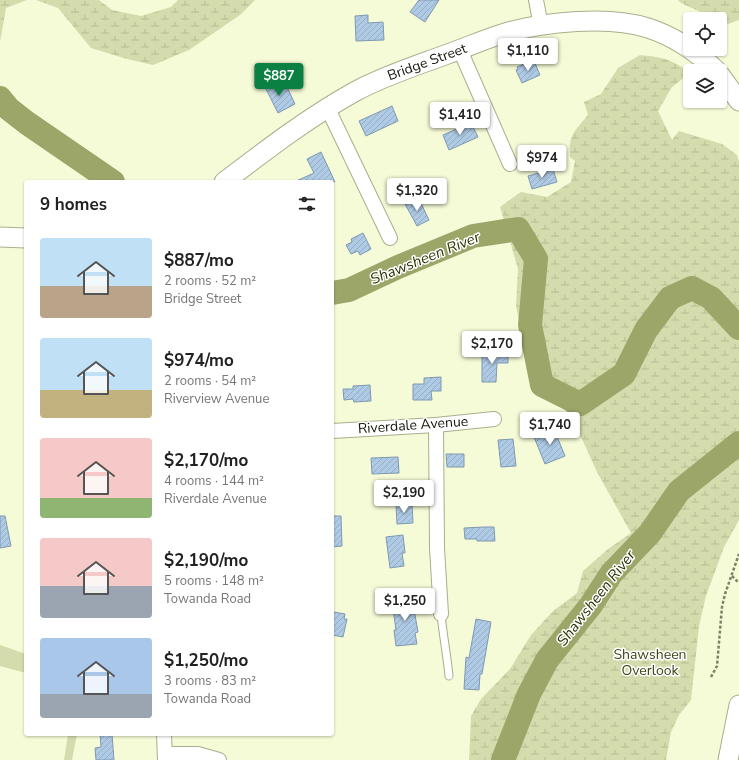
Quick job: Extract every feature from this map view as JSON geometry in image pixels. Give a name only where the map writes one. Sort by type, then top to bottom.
[{"type":"street","points":[[536,0],[541,26]]},
{"type":"street","name":"Bridge Street","points":[[227,180],[257,157],[356,92],[387,76],[505,33],[541,26],[582,21],[619,23],[648,28],[671,38],[698,54],[709,64]]},
{"type":"street","points":[[460,50],[510,164]]},
{"type":"street","points":[[727,83],[738,98]]},
{"type":"street","points":[[328,109],[390,238]]},
{"type":"street","points":[[0,237],[24,238]]},
{"type":"street","name":"Riverdale Avenue","points":[[334,432],[436,425],[494,419]]},
{"type":"street","points":[[436,425],[438,548],[441,614]]},
{"type":"street","points":[[728,760],[739,705]]},
{"type":"street","points":[[164,736],[165,757],[198,754],[219,760]]},
{"type":"lane","points":[[441,614],[447,654],[448,676]]},
{"type":"path","points":[[710,677],[716,666],[722,607],[725,594],[739,554]]},
{"type":"path","points":[[732,576],[739,583]]},
{"type":"green space","points":[[0,0],[27,0],[6,8],[0,42]]},
{"type":"green space","points":[[36,0],[99,0],[112,10],[141,16],[171,7],[178,0],[255,0],[240,15],[189,50],[153,65],[91,48],[58,8]]},
{"type":"green space","points":[[678,0],[739,0],[739,20],[728,24],[727,12],[701,12],[681,3]]},
{"type":"green space","name":"Shawsheen Overlook","points":[[640,55],[666,60],[683,68],[683,78],[672,87],[658,111],[672,140],[679,131],[722,144],[737,155],[739,162],[739,520],[724,547],[706,596],[699,626],[691,700],[679,715],[671,732],[666,760],[469,760],[471,716],[481,699],[510,669],[531,635],[553,611],[577,593],[583,571],[608,549],[631,533],[563,406],[529,368],[516,306],[518,269],[500,207],[521,192],[547,197],[571,182],[575,161],[570,157],[570,143],[573,134],[588,115],[584,102],[601,94],[618,68]]},
{"type":"green space","points":[[0,645],[24,653],[24,672],[0,666]]},
{"type":"green space","points":[[68,736],[77,736],[72,760],[64,760]]},
{"type":"building","points":[[419,0],[439,0],[425,22],[410,12]]},
{"type":"building","points":[[368,15],[368,23],[383,22],[384,40],[356,41],[355,16]]},
{"type":"building","points":[[534,61],[540,75],[522,83],[516,70],[518,69],[517,67]]},
{"type":"building","points":[[273,80],[279,92],[287,87],[295,104],[278,113],[264,85]]},
{"type":"building","points":[[392,106],[398,121],[366,136],[359,121]]},
{"type":"building","points":[[471,123],[478,137],[449,150],[443,135]]},
{"type":"building","points":[[321,152],[335,182],[334,180],[298,180],[314,173],[307,159]]},
{"type":"building","points":[[553,169],[557,182],[532,189],[528,176]]},
{"type":"building","points":[[418,197],[429,220],[417,226],[405,204]]},
{"type":"building","points":[[363,233],[371,249],[360,255],[358,251],[351,254],[346,245],[352,242],[351,239]]},
{"type":"building","points":[[482,352],[508,352],[508,363],[497,363],[496,382],[482,382]]},
{"type":"building","points":[[441,377],[441,391],[431,391],[432,400],[413,400],[413,384],[424,384],[424,378]]},
{"type":"building","points":[[370,385],[371,401],[354,402],[353,399],[344,400],[343,389],[353,389],[353,386]]},
{"type":"building","points":[[554,429],[565,456],[545,464],[534,437]]},
{"type":"building","points":[[513,439],[516,466],[501,467],[498,440]]},
{"type":"building","points":[[446,454],[464,454],[464,467],[447,467]]},
{"type":"building","points":[[398,457],[399,473],[372,474],[371,458]]},
{"type":"building","points":[[412,504],[413,523],[397,524],[396,505]]},
{"type":"building","points":[[0,516],[5,516],[11,546],[0,548]]},
{"type":"building","points":[[334,516],[341,516],[342,546],[334,547]]},
{"type":"building","points":[[494,527],[495,541],[465,539],[464,528]]},
{"type":"building","points":[[403,535],[405,553],[402,553],[404,566],[390,568],[386,537]]},
{"type":"building","points":[[412,598],[418,632],[415,633],[417,644],[396,646],[394,630],[396,630],[392,601]]},
{"type":"building","points":[[334,612],[345,614],[344,619],[347,619],[343,637],[334,635]]},
{"type":"building","points":[[476,619],[491,622],[482,674],[480,674],[479,690],[464,689],[466,657],[469,658]]},
{"type":"building","points":[[100,736],[112,736],[114,760],[96,760],[95,748],[101,747]]},
{"type":"waterway","name":"Shawsheen River","points":[[0,98],[9,109],[27,123],[110,180]]},
{"type":"waterway","name":"Shawsheen River","points":[[334,293],[349,290],[398,267],[473,236],[518,229],[536,259],[530,325],[542,385],[580,404],[624,374],[646,330],[670,298],[692,288],[711,298],[739,328]]},
{"type":"waterway","name":"Shawsheen River","points":[[503,760],[529,694],[547,660],[591,605],[611,574],[650,533],[679,491],[739,443]]}]
